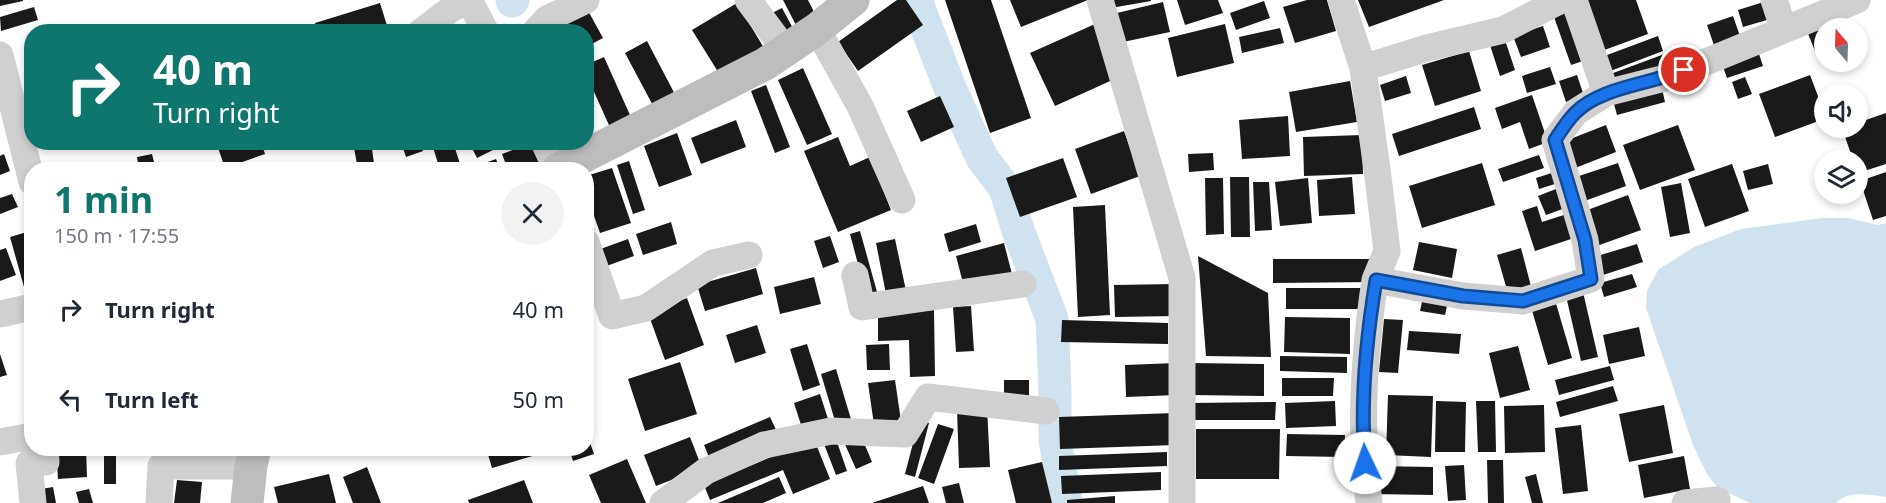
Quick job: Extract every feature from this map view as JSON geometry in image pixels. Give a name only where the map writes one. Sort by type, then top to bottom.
[{"type":"main road","points":[[573,162],[786,51],[816,10],[854,0]]},
{"type":"main road","points":[[247,503],[253,457]]},
{"type":"street","points":[[542,24],[547,19],[586,0]]},
{"type":"street","points":[[748,0],[786,51]]},
{"type":"street","points":[[1100,0],[1182,278],[1182,503]]},
{"type":"street","points":[[1341,0],[1363,68],[1387,251],[1376,280],[1369,321],[1364,380],[1364,444],[1369,503]]},
{"type":"street","points":[[1363,68],[1427,48],[1503,30],[1561,0]]},
{"type":"street","points":[[1574,0],[1606,93]]},
{"type":"street","points":[[1774,0],[1784,30]]},
{"type":"street","points":[[1376,280],[1463,296],[1523,301],[1591,279],[1585,240],[1555,140],[1576,112],[1606,93],[1668,76],[1784,30],[1837,6],[1857,0]]},
{"type":"street","points":[[432,24],[461,2],[479,24]]},
{"type":"street","points":[[816,10],[902,200]]},
{"type":"street","points":[[0,55],[11,147],[24,169]]},
{"type":"street","points":[[594,264],[612,315],[646,308],[713,263],[749,255]]},
{"type":"street","points":[[855,275],[862,307],[1023,284]]},
{"type":"street","points":[[0,314],[24,309]]},
{"type":"street","points":[[663,503],[706,471],[764,445],[831,431],[905,434],[928,397],[1046,411]]},
{"type":"street","points":[[0,442],[24,438]]},
{"type":"street","points":[[33,503],[29,464],[46,462],[46,456]]},
{"type":"street","points":[[159,503],[161,466],[253,457]]},
{"type":"street","points":[[1685,503],[1717,500]]},
{"type":"water","points":[[1823,218],[1848,218],[1878,225],[1886,223],[1886,497],[1859,494],[1847,496],[1836,503],[1750,503],[1718,488],[1707,474],[1693,445],[1646,308],[1647,291],[1658,270],[1694,247],[1741,229]]},
{"type":"building","points":[[0,0],[23,0],[23,1],[0,6]]},
{"type":"building","points":[[783,0],[808,0],[818,20],[798,29]]},
{"type":"building","points":[[897,0],[906,0],[923,25],[858,71],[838,42]]},
{"type":"building","points":[[945,0],[991,0],[1031,118],[990,133]]},
{"type":"building","points":[[1010,0],[1088,0],[1021,27]]},
{"type":"building","points":[[1103,0],[1151,0],[1151,1],[1105,9]]},
{"type":"building","points":[[1177,0],[1218,0],[1223,13],[1185,25]]},
{"type":"building","points":[[1307,0],[1327,0],[1336,31],[1295,43],[1283,7]]},
{"type":"building","points":[[1358,0],[1444,0],[1369,27]]},
{"type":"building","points":[[1580,0],[1636,0],[1648,34],[1599,52]]},
{"type":"building","points":[[1770,0],[1777,17],[1743,27],[1738,10]]},
{"type":"building","points":[[1264,1],[1270,18],[1236,30],[1230,13]]},
{"type":"building","points":[[1163,2],[1170,32],[1123,42],[1117,13]]},
{"type":"building","points":[[380,3],[387,24],[315,24]]},
{"type":"building","points":[[737,3],[764,48],[720,75],[692,30]]},
{"type":"building","points":[[34,7],[38,20],[1,31],[0,17]]},
{"type":"building","points":[[586,7],[603,38],[594,43],[594,24],[555,23]]},
{"type":"building","points":[[782,8],[795,32],[776,42],[762,18]]},
{"type":"building","points":[[1572,11],[1589,59],[1571,65],[1554,17]]},
{"type":"building","points":[[1733,16],[1742,42],[1716,51],[1707,25]]},
{"type":"building","points":[[1095,24],[1119,77],[1055,106],[1030,53]]},
{"type":"building","points":[[1225,24],[1234,63],[1177,77],[1168,38]]},
{"type":"building","points":[[1543,26],[1550,47],[1521,57],[1513,36]]},
{"type":"building","points":[[1280,28],[1284,43],[1242,53],[1239,37]]},
{"type":"building","points":[[1814,28],[1814,48],[1807,31]]},
{"type":"building","points":[[1503,34],[1515,70],[1500,76],[1488,39]]},
{"type":"building","points":[[1658,36],[1663,51],[1605,73],[1599,58]]},
{"type":"building","points":[[647,41],[679,102],[657,113],[625,53]]},
{"type":"building","points":[[1757,48],[1763,66],[1727,78],[1721,61]]},
{"type":"building","points":[[1678,49],[1683,63],[1611,91],[1605,76]]},
{"type":"building","points":[[1469,51],[1481,91],[1435,106],[1422,65]]},
{"type":"building","points":[[604,57],[634,124],[613,134],[594,92],[594,61]]},
{"type":"building","points":[[1550,67],[1556,84],[1527,93],[1522,76]]},
{"type":"building","points":[[803,68],[832,134],[807,145],[778,80]]},
{"type":"building","points":[[1577,75],[1584,96],[1566,102],[1559,81]]},
{"type":"building","points":[[1810,75],[1814,86],[1814,123],[1775,137],[1759,94]]},
{"type":"building","points":[[1406,76],[1411,93],[1385,101],[1380,85]]},
{"type":"building","points":[[1745,77],[1752,94],[1738,99],[1732,82]]},
{"type":"building","points":[[1350,81],[1357,122],[1296,132],[1289,92]]},
{"type":"building","points":[[1661,84],[1665,102],[1617,115],[1612,97]]},
{"type":"building","points":[[766,85],[790,147],[775,153],[751,91]]},
{"type":"building","points":[[1532,95],[1548,142],[1529,149],[1520,122],[1502,129],[1495,108]]},
{"type":"building","points":[[940,96],[954,127],[921,142],[907,111]]},
{"type":"building","points":[[1474,107],[1481,129],[1399,156],[1392,134]]},
{"type":"building","points":[[1886,113],[1886,164],[1868,170],[1868,150],[1850,150],[1845,138],[1868,138],[1868,119]]},
{"type":"building","points":[[1288,116],[1290,156],[1242,159],[1239,120]]},
{"type":"building","points":[[736,120],[746,147],[701,164],[691,138]]},
{"type":"building","points":[[1606,125],[1616,152],[1570,170],[1560,143]]},
{"type":"building","points":[[1678,125],[1695,170],[1640,190],[1623,145]]},
{"type":"building","points":[[1124,131],[1140,176],[1091,194],[1075,149]]},
{"type":"building","points":[[677,133],[692,175],[659,187],[644,146]]},
{"type":"building","points":[[1362,135],[1363,174],[1304,176],[1303,137]]},
{"type":"building","points":[[838,137],[850,166],[870,157],[891,210],[838,232],[804,151]]},
{"type":"building","points":[[219,150],[264,150],[265,154],[242,162],[223,162]]},
{"type":"building","points":[[354,150],[372,150],[374,162],[357,162]]},
{"type":"building","points":[[404,150],[423,150],[423,151],[406,157]]},
{"type":"building","points":[[434,150],[456,150],[459,162],[438,162]]},
{"type":"building","points":[[473,150],[493,150],[477,158]]},
{"type":"building","points":[[512,150],[536,150],[540,162],[505,162],[502,154]]},
{"type":"building","points":[[1213,153],[1214,170],[1189,172],[1188,154]]},
{"type":"building","points":[[4,154],[10,171],[0,175],[0,156]]},
{"type":"building","points":[[152,154],[154,162],[138,162],[137,157]]},
{"type":"building","points":[[1539,155],[1544,168],[1503,182],[1498,169]]},
{"type":"building","points":[[1063,158],[1077,197],[1020,217],[1006,178]]},
{"type":"building","points":[[629,161],[645,210],[633,214],[617,165]]},
{"type":"building","points":[[1482,163],[1495,205],[1422,228],[1409,186]]},
{"type":"building","points":[[1618,163],[1626,186],[1579,203],[1570,179]]},
{"type":"building","points":[[1732,164],[1749,211],[1705,227],[1688,179]]},
{"type":"building","points":[[1768,164],[1773,184],[1748,190],[1743,171]]},
{"type":"building","points":[[612,168],[631,223],[600,233],[594,216],[594,174]]},
{"type":"building","points":[[1555,172],[1558,183],[1539,189],[1536,178]]},
{"type":"building","points":[[1886,172],[1886,216],[1873,220],[1868,204],[1868,178]]},
{"type":"building","points":[[1230,177],[1249,177],[1250,237],[1231,237]]},
{"type":"building","points":[[1352,177],[1355,214],[1319,216],[1317,180]]},
{"type":"building","points":[[1205,178],[1223,178],[1224,234],[1206,235]]},
{"type":"building","points":[[1308,178],[1312,223],[1280,226],[1275,182]]},
{"type":"building","points":[[1253,182],[1269,182],[1272,230],[1255,231]]},
{"type":"building","points":[[1681,183],[1690,233],[1670,237],[1661,187]]},
{"type":"building","points":[[1561,187],[1568,207],[1546,215],[1538,196]]},
{"type":"building","points":[[12,194],[18,207],[0,214],[0,198]]},
{"type":"building","points":[[1628,195],[1641,230],[1594,247],[1582,212]]},
{"type":"building","points":[[1105,205],[1110,315],[1078,317],[1073,207]]},
{"type":"building","points":[[1537,206],[1542,222],[1570,213],[1577,237],[1535,251],[1522,211]]},
{"type":"building","points":[[671,222],[677,244],[643,255],[636,234]]},
{"type":"building","points":[[976,224],[981,242],[949,252],[944,234]]},
{"type":"building","points":[[860,231],[879,299],[868,302],[850,234]]},
{"type":"building","points":[[24,233],[24,287],[10,237]]},
{"type":"building","points":[[830,236],[839,262],[823,268],[814,241]]},
{"type":"building","points":[[628,239],[634,256],[601,268],[595,251]]},
{"type":"building","points":[[895,239],[908,300],[888,304],[876,243]]},
{"type":"building","points":[[1419,242],[1457,249],[1452,278],[1413,270]]},
{"type":"building","points":[[1004,243],[1013,278],[965,291],[956,256]]},
{"type":"building","points":[[1637,244],[1643,262],[1600,276],[1594,257]]},
{"type":"building","points":[[6,248],[16,275],[0,281],[0,250]]},
{"type":"building","points":[[1521,248],[1532,290],[1509,297],[1497,255]]},
{"type":"building","points":[[1198,256],[1268,293],[1271,357],[1206,356]]},
{"type":"building","points":[[1273,259],[1375,259],[1375,282],[1273,283]]},
{"type":"building","points":[[756,268],[763,294],[705,311],[697,285]]},
{"type":"building","points":[[1632,274],[1637,287],[1604,297],[1600,283]]},
{"type":"building","points":[[814,277],[821,304],[780,314],[774,287]]},
{"type":"building","points":[[1175,284],[1175,316],[1115,317],[1114,285]]},
{"type":"building","points":[[1286,288],[1362,288],[1362,309],[1286,309]]},
{"type":"building","points":[[1583,292],[1598,357],[1581,361],[1566,296]]},
{"type":"building","points":[[1423,297],[1448,301],[1445,315],[1420,311]]},
{"type":"building","points":[[687,298],[704,345],[665,360],[648,313]]},
{"type":"building","points":[[1555,300],[1572,358],[1548,365],[1531,307]]},
{"type":"building","points":[[971,306],[974,351],[956,352],[953,307]]},
{"type":"building","points":[[934,310],[935,376],[910,377],[909,340],[878,341],[878,311]]},
{"type":"building","points":[[1285,317],[1350,318],[1350,354],[1284,352]]},
{"type":"building","points":[[1384,319],[1403,320],[1398,373],[1379,372]]},
{"type":"building","points":[[1062,320],[1168,323],[1168,344],[1061,342]]},
{"type":"building","points":[[757,325],[766,353],[735,363],[726,335]]},
{"type":"building","points":[[1639,327],[1645,356],[1609,364],[1603,335]]},
{"type":"building","points":[[1409,331],[1461,334],[1459,354],[1407,350]]},
{"type":"building","points":[[807,344],[820,385],[803,391],[790,349]]},
{"type":"building","points":[[889,344],[890,370],[867,370],[866,345]]},
{"type":"building","points":[[1518,346],[1530,390],[1500,398],[1489,353]]},
{"type":"building","points":[[0,354],[7,375],[0,377]]},
{"type":"building","points":[[1280,356],[1347,357],[1347,373],[1280,371]]},
{"type":"building","points":[[680,362],[697,414],[645,431],[628,379]]},
{"type":"building","points":[[1176,363],[1177,395],[1126,397],[1125,365]]},
{"type":"building","points":[[1189,363],[1264,364],[1264,396],[1189,395]]},
{"type":"building","points":[[1610,366],[1614,380],[1559,395],[1555,380]]},
{"type":"building","points":[[836,369],[853,426],[838,431],[821,374]]},
{"type":"building","points":[[1282,378],[1334,378],[1333,396],[1282,396]]},
{"type":"building","points":[[895,380],[902,428],[875,432],[868,383]]},
{"type":"building","points":[[1004,380],[1029,380],[1029,397],[1004,398]]},
{"type":"building","points":[[1613,386],[1618,401],[1560,417],[1556,402]]},
{"type":"building","points":[[820,394],[828,419],[802,428],[794,403]]},
{"type":"building","points":[[1388,395],[1433,396],[1431,457],[1386,455]]},
{"type":"building","points":[[1335,401],[1336,426],[1286,428],[1285,403]]},
{"type":"building","points":[[1436,401],[1466,402],[1465,452],[1435,452]]},
{"type":"building","points":[[1476,401],[1495,401],[1496,452],[1478,452]]},
{"type":"building","points":[[1276,402],[1275,420],[1190,420],[1191,403]]},
{"type":"building","points":[[1544,405],[1545,452],[1505,453],[1504,406]]},
{"type":"building","points":[[1664,405],[1673,453],[1629,462],[1619,414]]},
{"type":"building","points":[[987,407],[990,467],[959,468],[957,409]]},
{"type":"building","points":[[1175,413],[1176,445],[1060,449],[1059,417]]},
{"type":"building","points":[[770,417],[778,434],[711,462],[704,445]]},
{"type":"building","points":[[919,420],[929,423],[915,477],[905,474]]},
{"type":"building","points":[[938,424],[954,429],[934,484],[918,478]]},
{"type":"building","points":[[1581,425],[1588,491],[1563,494],[1555,428]]},
{"type":"building","points":[[1196,429],[1280,429],[1279,479],[1196,479]]},
{"type":"building","points":[[860,433],[872,462],[856,469],[843,440]]},
{"type":"building","points":[[1287,434],[1345,435],[1344,457],[1286,456]]},
{"type":"building","points":[[690,437],[702,468],[656,486],[644,455]]},
{"type":"building","points":[[814,439],[830,479],[793,494],[783,470],[710,500],[704,485]]},
{"type":"building","points":[[836,439],[847,471],[836,475],[824,444]]},
{"type":"building","points":[[1167,452],[1167,466],[1059,470],[1059,456]]},
{"type":"building","points":[[57,456],[86,456],[87,477],[58,479]]},
{"type":"building","points":[[104,456],[116,456],[116,484],[104,484]]},
{"type":"building","points":[[163,456],[228,456],[228,461],[163,462]]},
{"type":"building","points":[[488,456],[532,456],[492,468]]},
{"type":"building","points":[[571,456],[588,456],[573,461]]},
{"type":"building","points":[[1684,456],[1690,489],[1644,498],[1638,465]]},
{"type":"building","points":[[627,459],[646,503],[601,503],[589,475]]},
{"type":"building","points":[[1487,460],[1503,460],[1504,503],[1488,503]]},
{"type":"building","points":[[1042,462],[1052,503],[1016,503],[1008,470]]},
{"type":"building","points":[[1464,465],[1466,500],[1448,501],[1445,466]]},
{"type":"building","points":[[1373,466],[1433,467],[1433,495],[1372,494]]},
{"type":"building","points":[[367,467],[381,503],[353,503],[343,477]]},
{"type":"building","points":[[1161,472],[1161,490],[1062,494],[1061,476]]},
{"type":"building","points":[[329,474],[336,503],[278,503],[274,487]]},
{"type":"building","points":[[1536,474],[1543,503],[1532,503],[1525,477]]},
{"type":"building","points":[[779,477],[786,493],[763,503],[718,503]]},
{"type":"building","points":[[177,480],[202,482],[200,503],[174,503]]},
{"type":"building","points":[[524,480],[533,503],[469,503],[468,500]]},
{"type":"building","points":[[959,483],[964,503],[946,503],[942,487]]},
{"type":"building","points":[[923,486],[929,503],[872,503]]},
{"type":"building","points":[[53,487],[56,503],[43,503],[41,489]]},
{"type":"building","points":[[89,489],[93,503],[79,503],[76,492]]},
{"type":"building","points":[[1115,496],[1115,503],[1067,503],[1067,500]]},
{"type":"waterway","points":[[918,0],[917,3],[950,88],[982,158],[1005,188],[1018,230],[1052,319],[1055,440],[1066,503]]},
{"type":"route","points":[[1365,463],[1364,380],[1369,321],[1376,280],[1463,296],[1523,301],[1591,279],[1585,240],[1555,140],[1576,112],[1606,93],[1684,70]]}]
